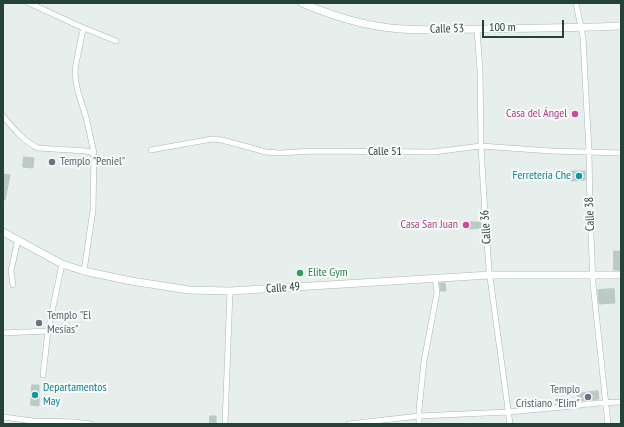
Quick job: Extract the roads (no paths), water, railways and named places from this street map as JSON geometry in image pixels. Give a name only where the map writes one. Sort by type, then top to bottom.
[{"type":"street","points":[[30,3],[116,41]]},
{"type":"street","name":"Calle 53","points":[[302,3],[354,21],[384,27],[413,30],[621,26]]},
{"type":"street","name":"Calle 38","points":[[576,3],[583,38],[589,152],[592,275],[608,424]]},
{"type":"street","points":[[84,28],[75,72],[78,92],[86,116],[94,153],[93,210],[84,271]]},
{"type":"street","name":"Calle 36","points":[[477,29],[480,70],[485,216],[490,275],[510,424]]},
{"type":"street","points":[[3,116],[21,137],[31,145],[38,148],[86,151],[94,153]]},
{"type":"street","name":"Calle 51","points":[[151,150],[212,138],[266,152],[280,153],[313,151],[433,152],[482,146],[551,151],[621,153]]},
{"type":"street","name":"Calle 49","points":[[3,232],[62,264],[84,271],[131,281],[189,290],[230,291],[490,275],[621,275]]},
{"type":"street","points":[[13,285],[11,271],[18,239]]},
{"type":"street","points":[[43,375],[48,331],[62,264]]},
{"type":"street","points":[[419,424],[424,361],[437,294],[435,278]]},
{"type":"street","points":[[225,424],[230,291]]},
{"type":"street","points":[[3,333],[48,331]]},
{"type":"street","points":[[349,424],[419,416],[508,412],[621,402]]},
{"type":"street","points":[[3,416],[33,423],[76,422],[90,424]]},
{"type":"place","name":"Casa del Ángel","points":[[575,114]]},
{"type":"place","name":"Templo \"Peniel\"","points":[[52,162]]},
{"type":"place","name":"Ferretería Che","points":[[579,176]]},
{"type":"place","name":"Casa San Juan","points":[[466,225]]},
{"type":"place","name":"Elite Gym","points":[[300,273]]},
{"type":"place","name":"Templo \"El Mesías\"","points":[[39,323]]},
{"type":"place","name":"Departamentos May","points":[[35,395]]},
{"type":"place","name":"Templo Cristiano \"Elim\"","points":[[588,397]]}]
